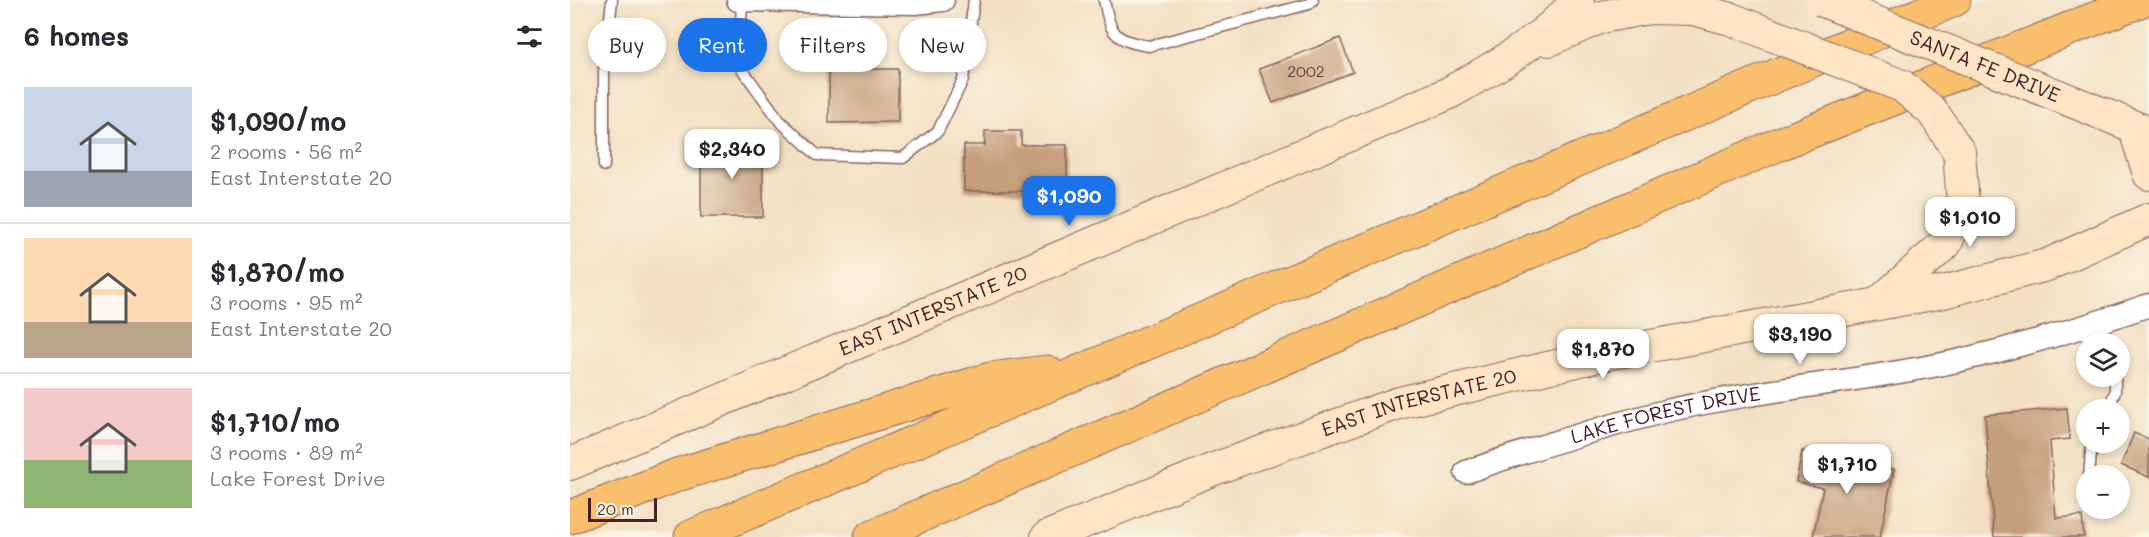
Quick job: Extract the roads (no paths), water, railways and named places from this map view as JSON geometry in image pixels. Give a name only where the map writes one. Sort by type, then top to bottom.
[{"type":"highway","points":[[691,537],[1954,0]]},
{"type":"highway","points":[[871,537],[1779,144],[2142,0]]},
{"type":"highway","points":[[570,517],[677,475],[990,379],[1084,368]]},
{"type":"main road","name":"SANTA FE DRIVE","points":[[1821,0],[2142,130]]},
{"type":"main road","name":"EAST INTERSTATE 20","points":[[570,464],[1447,94],[1512,57],[1571,4]]},
{"type":"main road","points":[[1512,57],[1601,17],[1650,8],[1693,9],[1731,19],[1902,86],[1932,111],[1959,152],[1963,204],[1946,243],[1881,302]]},
{"type":"main road","points":[[2142,130],[2149,174]]},
{"type":"main road","name":"EAST INTERSTATE 20","points":[[1047,537],[1214,468],[1399,404],[1602,355],[1943,292],[2047,265],[2149,219]]},
{"type":"street","points":[[740,0],[915,3],[943,0]]},
{"type":"street","name":"LAKE FOREST DRIVE","points":[[2093,333],[2149,305]]},
{"type":"street","name":"LAKE FOREST DRIVE","points":[[1466,472],[1519,453],[1662,412],[1779,389],[1956,361],[2076,338]]},
{"type":"lane","points":[[604,166],[604,71],[612,0]]},
{"type":"lane","points":[[740,0],[739,65],[780,121],[817,155],[903,158],[938,131],[963,80],[974,0]]},
{"type":"lane","points":[[1104,0],[1110,27],[1125,42],[1149,46],[1309,4],[1313,0]]}]
